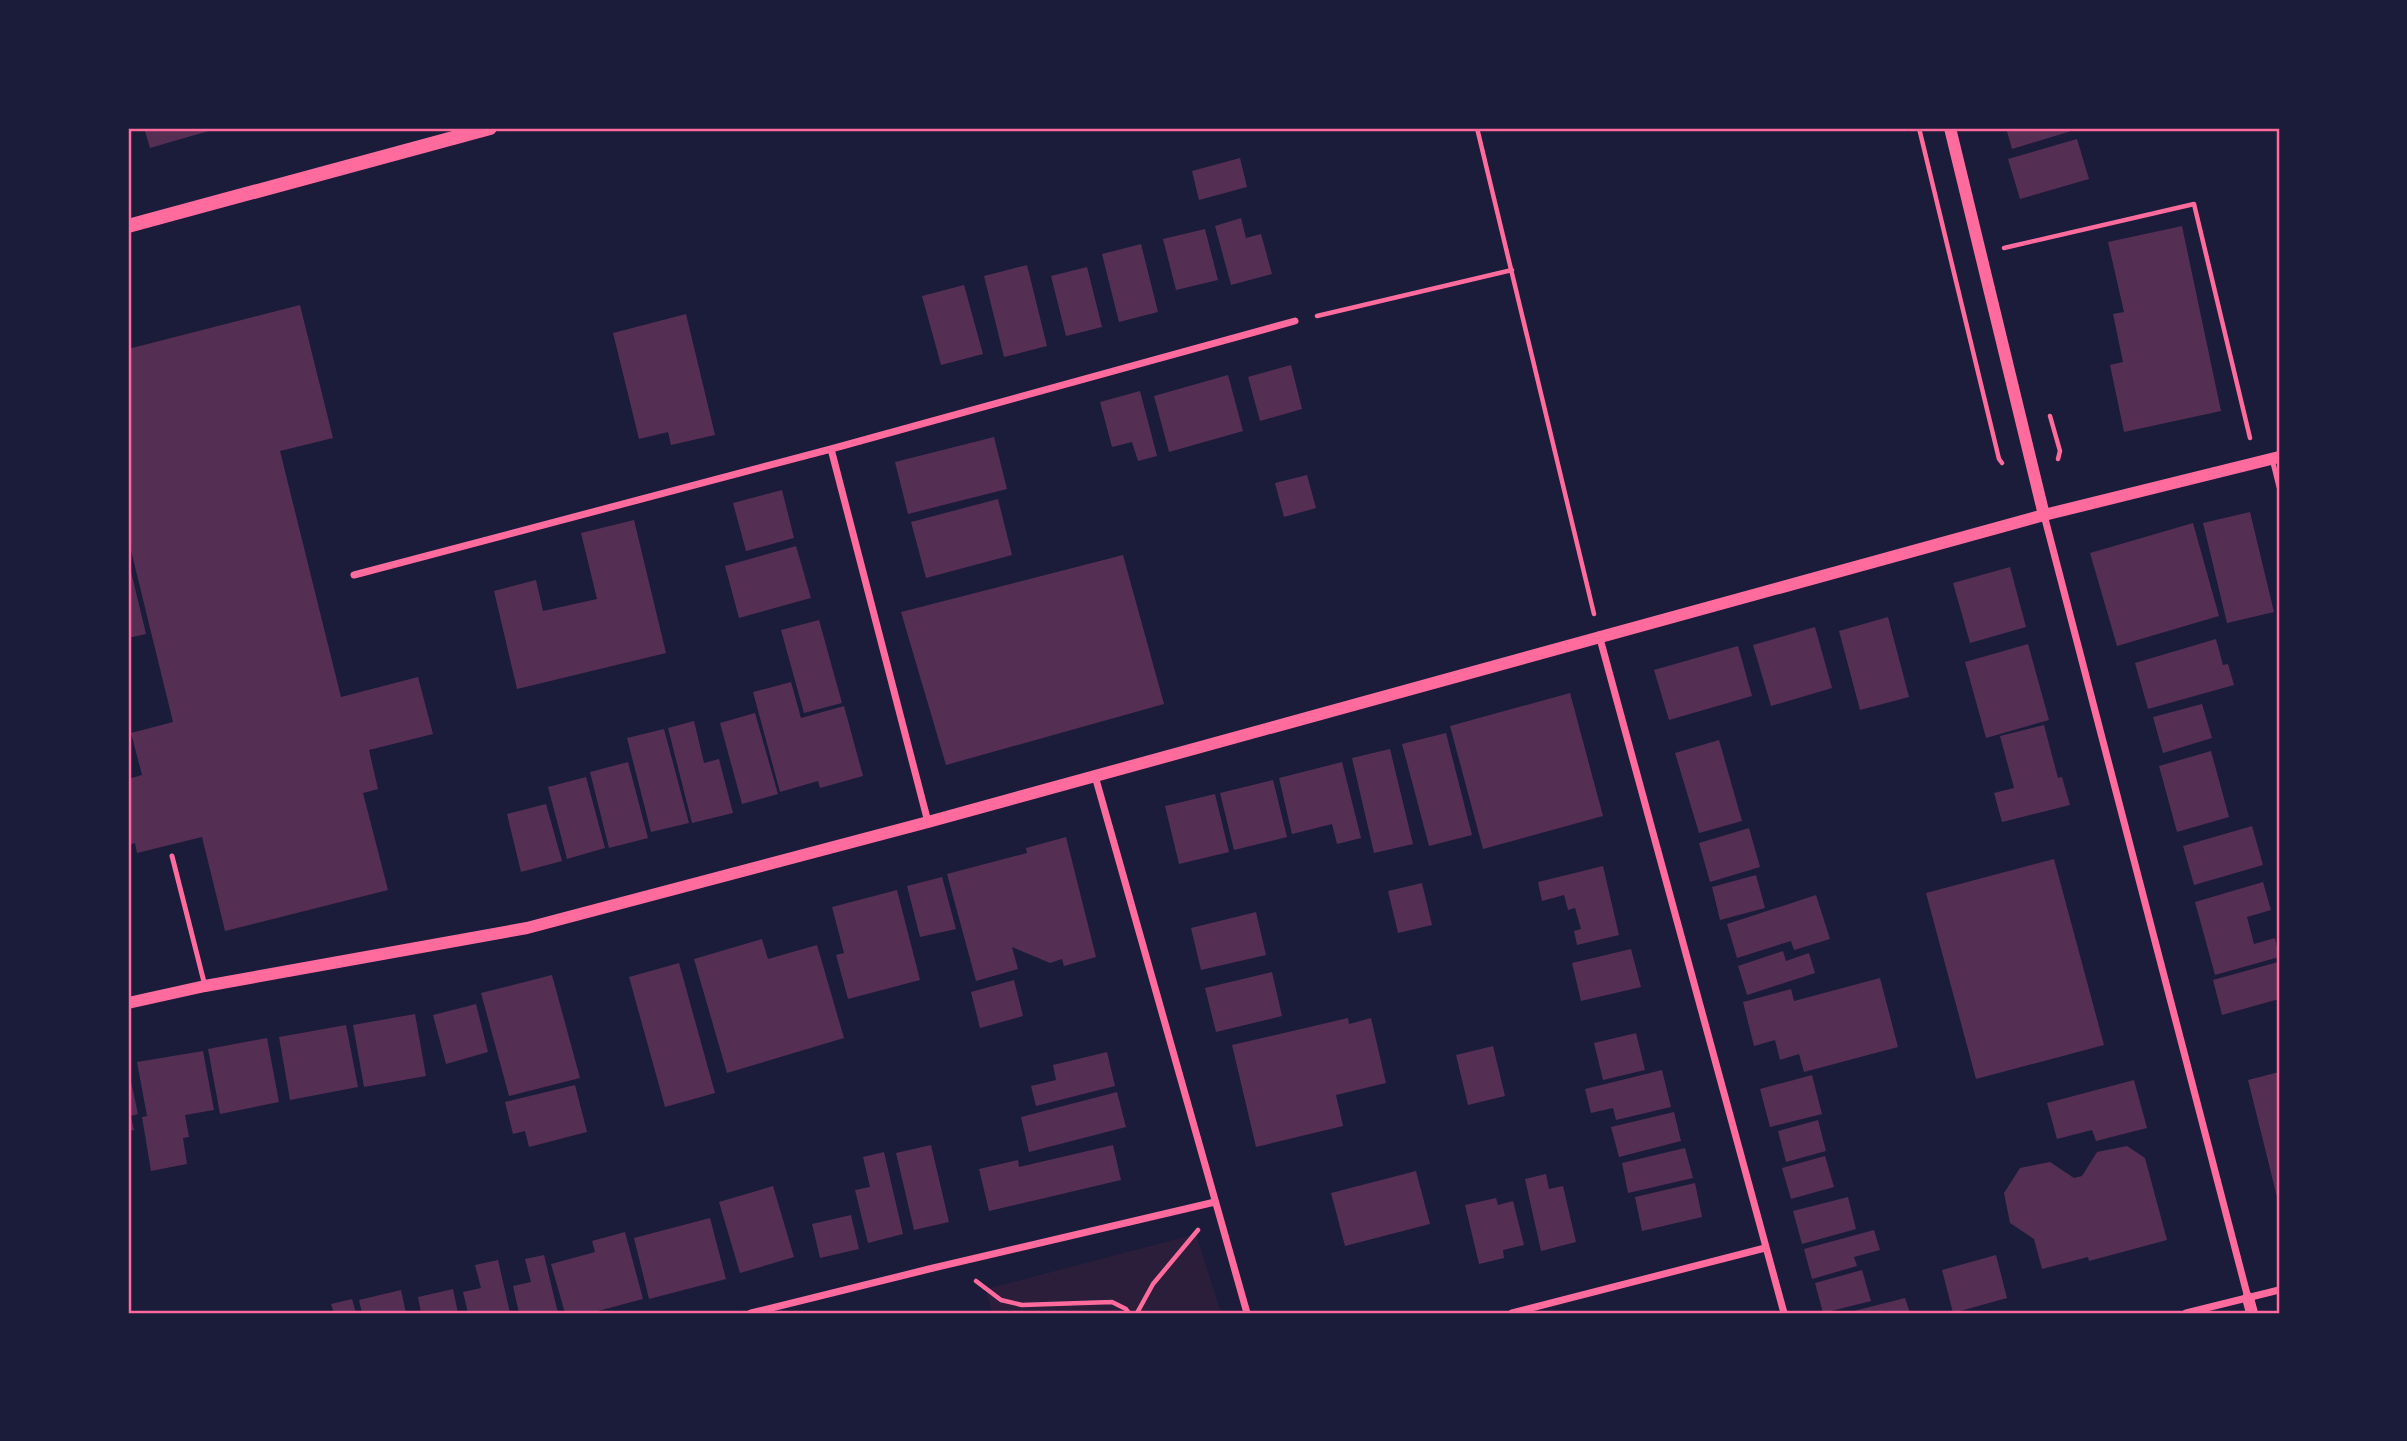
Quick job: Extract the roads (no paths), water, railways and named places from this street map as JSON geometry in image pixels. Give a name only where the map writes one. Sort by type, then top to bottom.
[{"type":"main road","points":[[128,226],[463,132],[490,128]]},
{"type":"street","points":[[1950,128],[2043,515],[2252,1313]]},
{"type":"street","points":[[354,575],[831,449],[1295,321]]},
{"type":"street","points":[[831,449],[928,822]]},
{"type":"street","points":[[128,1003],[205,986],[527,928],[928,822],[1599,635],[2043,515],[2275,458]]},
{"type":"street","points":[[1599,635],[1784,1313]]},
{"type":"street","points":[[1095,776],[1247,1313]]},
{"type":"street","points":[[751,1313],[1215,1202]]},
{"type":"street","points":[[1512,1313],[1765,1248]]},
{"type":"street","points":[[2186,1313],[2279,1290]]},
{"type":"lane","points":[[2275,458],[2279,487]]},
{"type":"lane","points":[[172,856],[205,986]]}]
